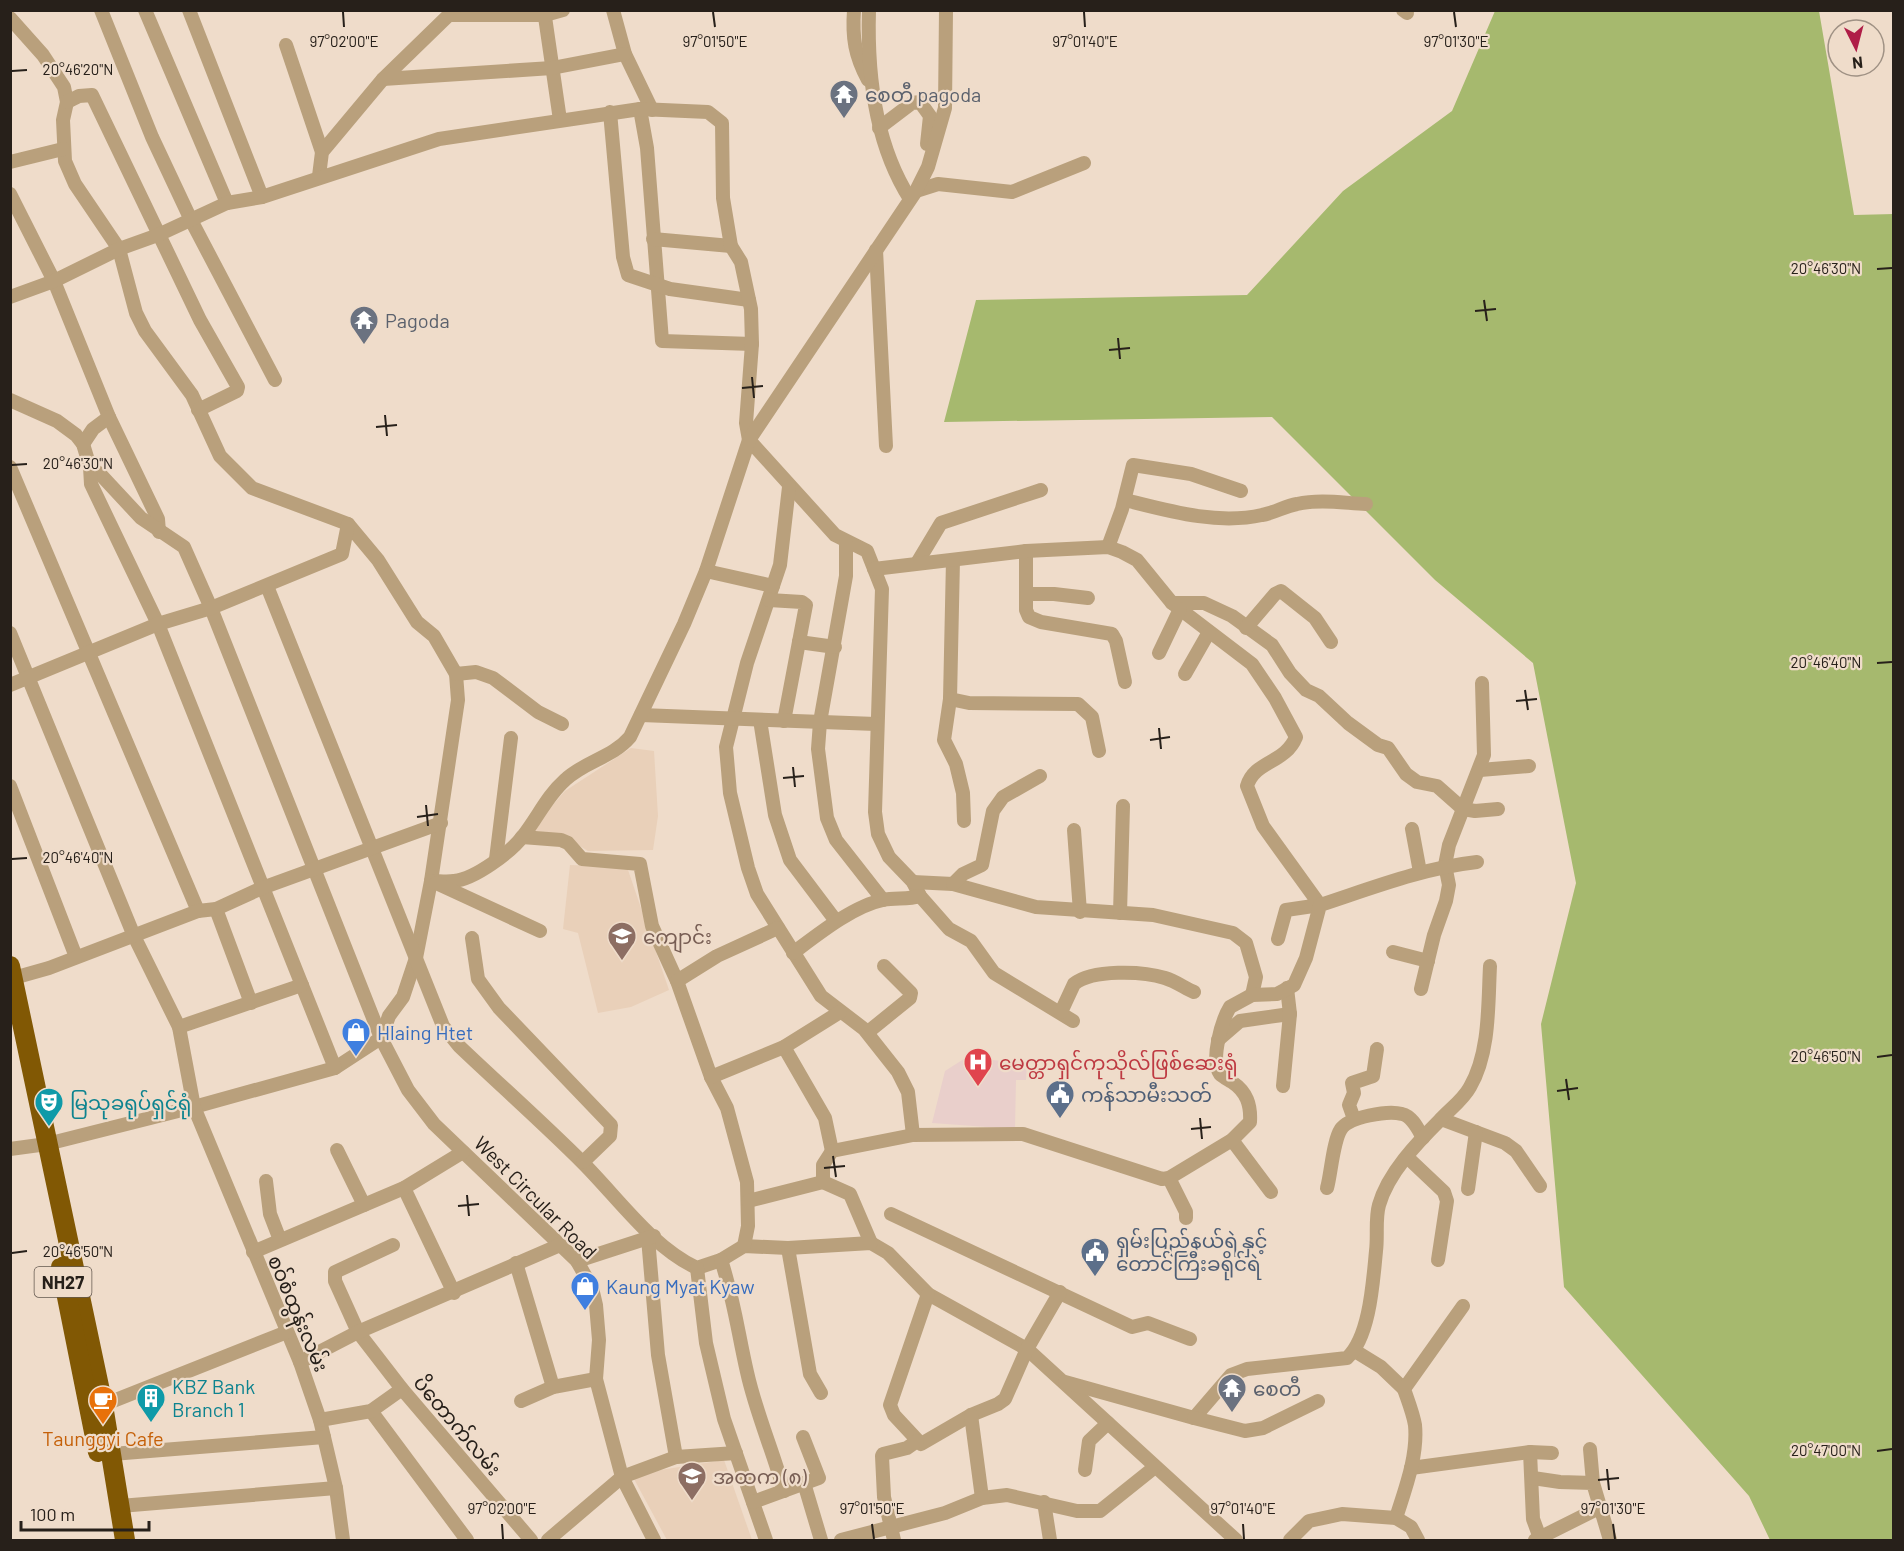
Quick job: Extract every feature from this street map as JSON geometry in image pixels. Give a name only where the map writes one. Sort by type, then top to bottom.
[{"type":"highway","name":"NH27","points":[[12,974],[115,1540]]},
{"type":"highway","name":"NH27","points":[[10,1023],[42,1145],[103,1405],[125,1540]]},
{"type":"street","points":[[101,10],[152,137],[191,220],[275,380]]},
{"type":"street","points":[[145,10],[227,203]]},
{"type":"street","points":[[189,10],[262,197]]},
{"type":"street","points":[[322,152],[383,79],[452,13],[544,13],[563,10]]},
{"type":"street","points":[[613,10],[625,54],[646,110],[653,239],[662,341],[752,344]]},
{"type":"street","points":[[854,10],[852,35],[856,56],[872,87]]},
{"type":"street","points":[[869,10],[872,87],[879,128],[898,180],[913,195]]},
{"type":"street","points":[[431,881],[456,881],[475,875],[522,837],[543,803],[565,779],[580,768],[619,749],[630,737],[684,624],[706,571],[749,440],[913,195],[928,167],[945,108],[946,10]]},
{"type":"street","points":[[544,13],[560,120]]},
{"type":"street","points":[[10,18],[56,71],[64,87],[67,102],[63,120],[65,161],[75,184],[119,249],[136,313],[145,331],[180,375],[219,456],[252,488],[348,524],[378,560],[417,622],[434,636],[456,674],[458,700],[441,823],[416,958],[403,997],[389,1016],[381,1038],[335,1068],[194,1107],[42,1145],[10,1149]]},
{"type":"street","points":[[286,45],[322,152],[319,176]]},
{"type":"street","points":[[383,79],[552,68],[625,54]]},
{"type":"street","points":[[67,102],[79,96],[92,95],[158,235],[238,387],[237,391],[198,410]]},
{"type":"street","points":[[879,128],[912,102],[920,102],[930,116],[926,153],[928,167]]},
{"type":"street","points":[[10,297],[54,281],[119,249],[158,235],[227,203],[262,197],[319,176],[439,139],[610,112],[646,110],[708,112],[722,123],[723,198],[731,246],[741,262],[749,300],[752,344],[747,423],[749,440],[789,487],[835,535],[867,551],[882,588],[876,723],[875,812],[878,834],[889,858],[914,882],[920,896],[949,929],[971,941],[994,973],[1073,1021]]},
{"type":"street","points":[[610,112],[623,257],[628,275],[658,285],[749,300]]},
{"type":"street","points":[[10,162],[63,149]]},
{"type":"street","points":[[913,195],[938,183],[1012,192],[1084,163]]},
{"type":"street","points":[[10,194],[54,281],[109,417],[158,519],[159,532]]},
{"type":"street","points":[[653,239],[731,246]]},
{"type":"street","points":[[876,250],[886,446]]},
{"type":"street","points":[[10,400],[57,421],[76,435],[83,444],[90,467],[91,484],[158,624],[335,1068]]},
{"type":"street","points":[[83,444],[93,429],[109,417]]},
{"type":"street","points":[[1108,547],[1125,500],[1133,465],[1191,474],[1241,491]]},
{"type":"street","points":[[10,467],[198,911]]},
{"type":"street","name":"West Circular Road","points":[[90,467],[101,475],[141,518],[184,547],[211,608],[381,1038],[408,1090],[434,1124],[577,1261],[592,1288],[599,1340],[596,1379],[622,1477],[654,1540]]},
{"type":"street","points":[[789,487],[780,565],[747,663],[726,747],[730,793],[748,868],[757,894],[821,996],[868,1032],[885,1053],[908,1092],[913,1135]]},
{"type":"street","points":[[917,563],[941,523],[1041,490]]},
{"type":"street","points":[[1125,500],[1179,514],[1213,517],[1262,515],[1296,504],[1319,501],[1366,504]]},
{"type":"street","points":[[10,685],[158,624],[211,608],[342,554],[348,524]]},
{"type":"street","points":[[846,542],[846,576],[820,722],[818,749],[827,818],[836,840],[883,900]]},
{"type":"street","points":[[874,569],[1026,551],[1108,547],[1137,560],[1176,606],[1251,664],[1275,698],[1296,737],[1284,756],[1253,772],[1247,786],[1263,826],[1320,905]]},
{"type":"street","points":[[1026,551],[1026,610],[1033,620],[1112,634],[1116,641],[1125,682]]},
{"type":"street","points":[[953,560],[950,699],[944,740],[956,764],[963,792],[964,821]]},
{"type":"street","points":[[706,571],[773,586]]},
{"type":"street","points":[[267,586],[443,1026],[459,1046],[583,1162],[651,1237],[682,1261],[697,1268],[722,1260],[744,1246],[788,1248],[871,1243],[888,1253],[928,1294],[1027,1349],[1229,1538]]},
{"type":"street","points":[[1246,628],[1275,594],[1281,591],[1315,618],[1331,642]]},
{"type":"street","points":[[1027,594],[1088,598]]},
{"type":"street","points":[[769,600],[802,602],[806,605],[784,721]]},
{"type":"street","points":[[1176,606],[1204,603],[1232,616],[1272,645],[1290,673],[1306,690],[1319,696],[1348,723],[1378,745],[1388,748],[1406,774],[1417,782],[1437,786],[1463,809],[1475,811],[1498,809]]},
{"type":"street","points":[[1159,653],[1176,606]]},
{"type":"street","points":[[1185,674],[1209,632]]},
{"type":"street","name":"စဝ်စံထွန်းလမ်း","points":[[10,633],[134,936],[179,1027],[194,1107],[300,1362],[320,1420],[336,1488],[343,1540]]},
{"type":"street","points":[[799,642],[835,647]]},
{"type":"street","points":[[456,674],[476,672],[494,678],[538,712],[562,724]]},
{"type":"street","points":[[1421,989],[1448,893],[1445,865],[1449,845],[1480,770],[1484,754],[1482,683]]},
{"type":"street","points":[[950,699],[969,703],[1078,704],[1092,717],[1099,751]]},
{"type":"street","points":[[641,715],[876,723]]},
{"type":"street","points":[[760,720],[766,774],[774,815],[790,860],[836,921]]},
{"type":"street","points":[[496,859],[512,738]]},
{"type":"street","points":[[1480,770],[1529,766]]},
{"type":"street","points":[[953,884],[963,874],[982,865],[993,812],[1003,796],[1040,776]]},
{"type":"street","points":[[10,786],[76,957]]},
{"type":"street","points":[[1120,913],[1123,806]]},
{"type":"street","points":[[12,974],[76,957],[198,911],[216,909],[262,888],[441,823]]},
{"type":"street","points":[[1412,829],[1420,872]]},
{"type":"street","points":[[1074,830],[1080,912]]},
{"type":"street","points":[[522,837],[561,840],[568,843],[582,859],[640,864],[652,926],[677,981],[711,1077],[727,1108],[747,1182],[748,1201],[744,1246]]},
{"type":"street","points":[[1278,939],[1286,910],[1320,905],[1445,865],[1476,862]]},
{"type":"street","points":[[431,881],[540,931]]},
{"type":"street","points":[[914,882],[953,884],[1036,907],[1080,912],[1153,915],[1233,933],[1246,944],[1256,977],[1252,995]]},
{"type":"street","points":[[793,953],[836,921],[883,900],[897,901],[920,896]]},
{"type":"street","points":[[832,1151],[913,1135],[1023,1134],[1156,1179],[1169,1178],[1232,1140],[1251,1122],[1248,1099],[1240,1088],[1220,1074],[1218,1040],[1224,1017],[1230,1007],[1252,995],[1277,994],[1294,985],[1305,958],[1320,905]]},
{"type":"street","points":[[216,909],[251,1003]]},
{"type":"street","points":[[677,981],[717,956],[778,928]]},
{"type":"street","points":[[472,938],[480,983],[499,1008],[611,1125],[610,1136],[583,1162]]},
{"type":"street","points":[[1393,952],[1428,961]]},
{"type":"street","points":[[868,1032],[910,998],[911,993],[884,966]]},
{"type":"street","points":[[1194,1418],[1231,1375],[1247,1369],[1347,1358],[1354,1351],[1364,1333],[1376,1250],[1378,1207],[1384,1193],[1407,1157],[1472,1085],[1482,1054],[1490,966]]},
{"type":"street","points":[[1061,1012],[1074,984],[1091,975],[1122,973],[1165,978],[1194,992]]},
{"type":"street","points":[[179,1027],[302,985]]},
{"type":"street","points":[[1283,1086],[1290,1014],[1287,988]]},
{"type":"street","points":[[711,1077],[784,1047],[840,1012]]},
{"type":"street","points":[[1218,1040],[1240,1021],[1290,1014]]},
{"type":"street","points":[[784,1047],[825,1118],[832,1151],[823,1165],[823,1182]]},
{"type":"street","points":[[1354,1119],[1349,1105],[1354,1093],[1352,1083],[1373,1076],[1377,1048]]},
{"type":"street","points":[[1328,1188],[1340,1130],[1354,1119],[1401,1113],[1413,1121],[1423,1138]]},
{"type":"street","points":[[1441,1119],[1505,1143],[1516,1151],[1540,1186]]},
{"type":"street","points":[[1468,1189],[1476,1132]]},
{"type":"street","points":[[1232,1140],[1271,1192]]},
{"type":"street","points":[[337,1150],[364,1205]]},
{"type":"street","points":[[253,1252],[404,1188],[464,1152]]},
{"type":"street","points":[[1407,1157],[1444,1192],[1447,1201],[1438,1260]]},
{"type":"street","points":[[1169,1178],[1186,1212],[1186,1218]]},
{"type":"street","points":[[266,1181],[270,1214],[280,1240]]},
{"type":"street","points":[[748,1201],[823,1182],[843,1188],[850,1194],[871,1243]]},
{"type":"street","points":[[404,1188],[454,1293]]},
{"type":"street","points":[[891,1214],[1132,1327],[1148,1323],[1191,1340]]},
{"type":"street","points":[[577,1261],[651,1237]]},
{"type":"street","points":[[651,1237],[658,1354],[676,1457]]},
{"type":"street","name":"ပိတောက်လမ်း","points":[[393,1245],[335,1272],[335,1281],[358,1332],[402,1389],[531,1540]]},
{"type":"street","points":[[300,1362],[358,1332],[454,1293],[560,1245]]},
{"type":"street","points":[[788,1248],[810,1374],[821,1393]]},
{"type":"street","points":[[722,1260],[735,1301],[747,1373],[759,1416],[773,1448],[784,1491]]},
{"type":"street","points":[[516,1263],[553,1387]]},
{"type":"street","points":[[697,1268],[706,1343],[724,1419],[766,1540]]},
{"type":"street","points":[[928,1294],[890,1405],[894,1415],[921,1444],[971,1415],[1005,1399],[1027,1349],[1060,1292]]},
{"type":"street","points":[[1404,1389],[1463,1306]]},
{"type":"street","points":[[103,1405],[287,1332]]},
{"type":"street","points":[[1354,1351],[1380,1367],[1404,1389],[1415,1426],[1411,1468],[1396,1518]]},
{"type":"street","points":[[521,1401],[553,1387],[596,1379]]},
{"type":"street","points":[[1063,1381],[1245,1431],[1263,1428],[1318,1401]]},
{"type":"street","points":[[320,1420],[371,1411],[402,1389]]},
{"type":"street","points":[[371,1411],[467,1540]]},
{"type":"street","points":[[971,1415],[982,1498]]},
{"type":"street","points":[[1085,1470],[1089,1441],[1108,1423]]},
{"type":"street","points":[[112,1454],[324,1437]]},
{"type":"street","points":[[753,1502],[819,1478],[802,1437]]},
{"type":"street","points":[[894,1540],[889,1527],[882,1456],[907,1448],[917,1441]]},
{"type":"street","points":[[1590,1449],[1593,1483],[1610,1540]]},
{"type":"street","points":[[1411,1468],[1530,1452],[1552,1453]]},
{"type":"street","points":[[1530,1452],[1533,1478],[1533,1519],[1538,1540],[1601,1507]]},
{"type":"street","points":[[548,1540],[622,1477],[676,1457],[736,1453]]},
{"type":"street","points":[[841,1540],[945,1513],[982,1498],[1007,1495],[1077,1511],[1100,1511],[1155,1467]]},
{"type":"street","points":[[1533,1478],[1593,1483]]},
{"type":"street","points":[[804,1483],[821,1540]]},
{"type":"street","points":[[120,1506],[336,1488]]},
{"type":"street","points":[[1044,1502],[1050,1540]]},
{"type":"street","points":[[1290,1540],[1309,1521],[1342,1514],[1396,1518],[1411,1527],[1418,1540]]},
{"type":"shaded area","points":[[631,748],[654,751],[658,816],[653,850],[588,851],[564,836],[531,830],[565,791]]},
{"type":"shaded area","name":"ကျောင်း","points":[[570,865],[627,867],[669,990],[631,1007],[598,1013],[578,933],[563,929]]},
{"type":"shaded area","name":"မေတ္တာရှင်ကုသိုလ်ဖြစ်ဆေးရုံ","points":[[967,1057],[1027,1064],[1026,1080],[1016,1080],[1015,1129],[932,1123],[945,1071]]},
{"type":"shaded area","name":"အထက (၈)","points":[[724,1460],[752,1540],[667,1540],[634,1479],[660,1470]]},
{"type":"green space","points":[[1495,11],[1819,11],[1826,52],[1826,78],[1830,78],[1854,215],[1894,214],[1893,1540],[1770,1540],[1749,1496],[1564,1287],[1541,1024],[1576,883],[1533,663],[1435,580],[1272,417],[944,422],[976,300],[1247,295],[1343,191],[1452,111]]},
{"type":"place","name":"စေတီ pagoda","points":[[844,120]]},
{"type":"place","name":"Pagoda","points":[[364,346]]},
{"type":"place","name":"ကျောင်း","points":[[622,962]]},
{"type":"place","name":"Hlaing Htet","points":[[356,1058]]},
{"type":"place","name":"မေတ္တာရှင်ကုသိုလ်ဖြစ်ဆေးရုံ","points":[[978,1088]]},
{"type":"place","name":"ကန်သာမီးသတ်","points":[[1060,1120]]},
{"type":"place","name":"မြသုခရုပ်ရှင်ရုံ","points":[[49,1128]]},
{"type":"place","name":"ရှမ်းပြည်နယ်ရဲ နှင့် တောင်ကြီးခရိုင်ရဲ","points":[[1095,1278]]},
{"type":"place","name":"Kaung Myat Kyaw","points":[[585,1312]]},
{"type":"place","name":"စေတီ","points":[[1232,1414]]},
{"type":"place","name":"KBZ Bank Branch 1","points":[[151,1424]]},
{"type":"place","name":"Taunggyi Cafe","points":[[103,1426]]},
{"type":"place","name":"အထက (၈)","points":[[692,1502]]}]
